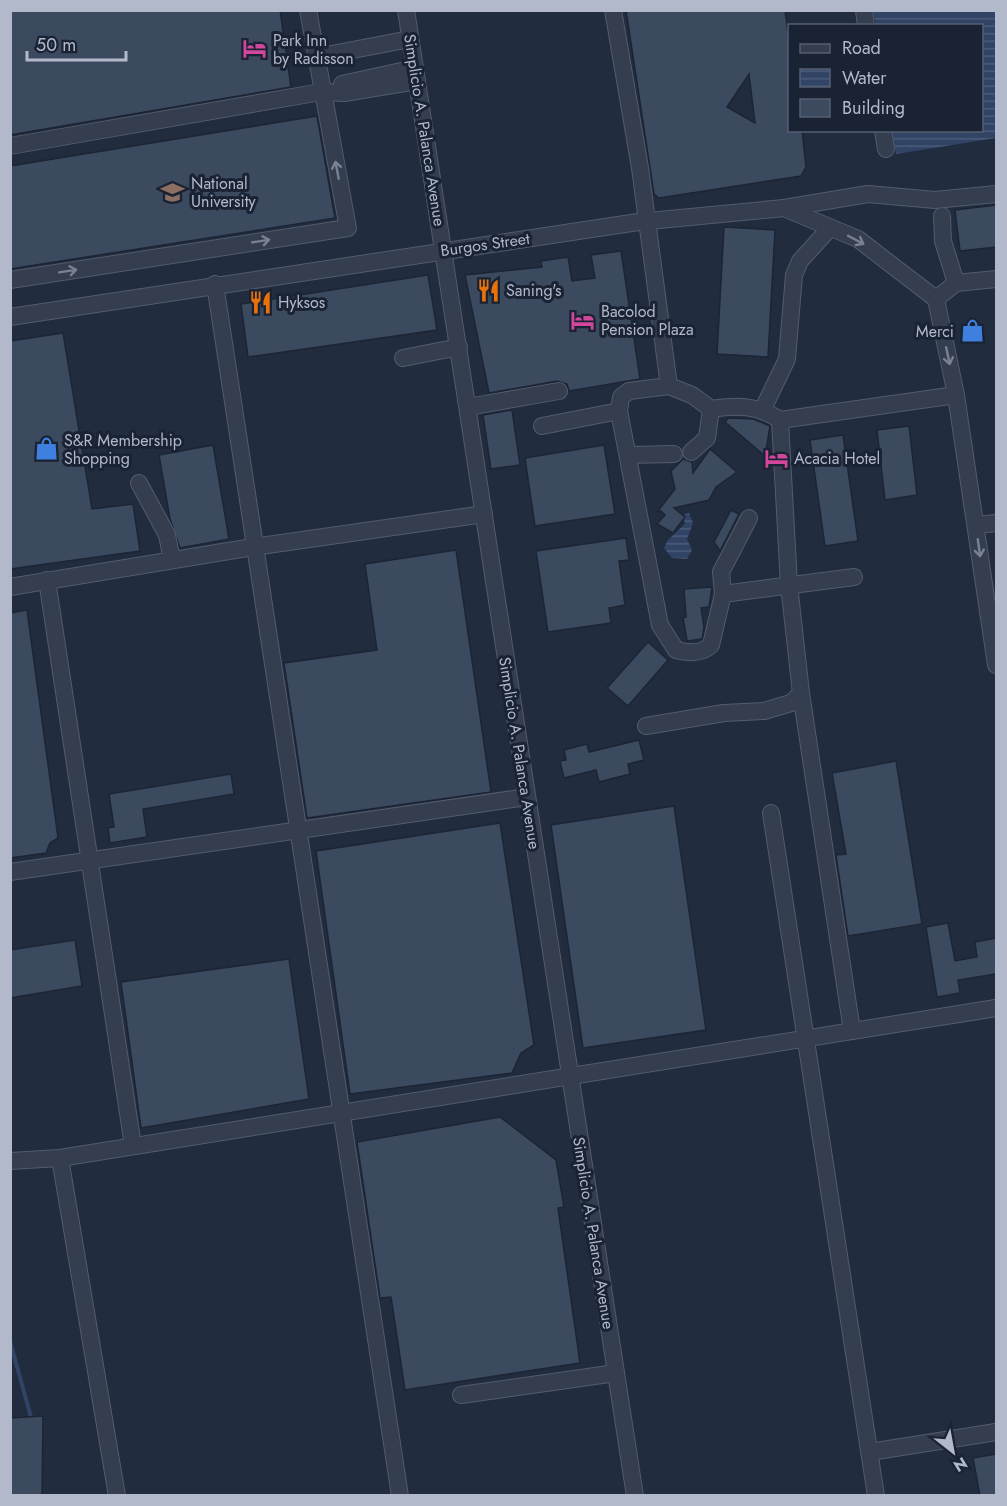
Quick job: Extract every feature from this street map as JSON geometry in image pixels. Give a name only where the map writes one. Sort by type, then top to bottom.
[{"type":"street","points":[[10,280],[348,228],[325,91],[316,57],[308,10]]},
{"type":"street","name":"Simplicio A. Palanca Avenue","points":[[406,10],[635,1496]]},
{"type":"street","points":[[613,10],[647,221],[669,386]]},
{"type":"street","points":[[316,57],[410,39]]},
{"type":"street","points":[[10,146],[325,91],[344,93],[416,75]]},
{"type":"street","points":[[883,132],[886,148]]},
{"type":"street","name":"Burgos Street","points":[[10,317],[215,284],[647,221],[784,208],[868,194],[935,200],[996,194]]},
{"type":"street","points":[[784,208],[829,229],[858,239],[936,298],[956,395],[996,665]]},
{"type":"street","points":[[942,216],[943,240],[956,283]]},
{"type":"street","points":[[763,409],[787,359],[794,275],[804,256],[829,229]]},
{"type":"street","points":[[936,298],[956,283],[996,279]]},
{"type":"street","points":[[215,284],[253,547],[400,1496]]},
{"type":"street","points":[[403,358],[459,348]]},
{"type":"street","points":[[748,518],[721,572],[723,594],[711,645],[703,650],[686,653],[676,650],[660,625],[619,411],[621,397],[629,391],[669,386],[692,395],[711,409],[730,406],[763,409],[780,420],[956,395]]},
{"type":"street","points":[[468,407],[559,391]]},
{"type":"street","points":[[691,452],[707,438],[711,409]]},
{"type":"street","points":[[542,426],[619,411]]},
{"type":"street","points":[[780,420],[789,585],[801,693],[852,1031]]},
{"type":"street","points":[[628,455],[674,454]]},
{"type":"street","points":[[140,483],[167,535],[172,560]]},
{"type":"street","points":[[10,587],[253,547],[484,514]]},
{"type":"street","points":[[976,525],[996,523]]},
{"type":"street","points":[[723,594],[854,577]]},
{"type":"street","points":[[47,580],[133,1146]]},
{"type":"street","points":[[646,726],[781,708],[801,693]]},
{"type":"street","points":[[10,872],[527,797]]},
{"type":"street","points":[[771,813],[876,1496]]},
{"type":"street","points":[[10,1161],[60,1158],[340,1111],[996,1008]]},
{"type":"street","points":[[60,1158],[117,1496]]},
{"type":"street","points":[[460,1395],[616,1373]]},
{"type":"street","points":[[870,1452],[996,1432]]},
{"type":"water","points":[[873,11],[996,11],[996,138],[896,154],[892,132],[983,132],[983,24],[876,24]]},
{"type":"water","points":[[689,513],[693,523],[687,539],[692,550],[687,559],[672,558],[664,548],[668,540],[685,524],[683,515]]},
{"type":"building","points":[[10,10],[280,10],[291,87],[10,135]]},
{"type":"building","points":[[626,10],[785,10],[788,33],[788,132],[802,132],[806,167],[801,176],[659,198],[654,194]],"holes":[[[749,74],[755,123],[727,107]]]},
{"type":"building","name":"National University","points":[[317,116],[335,218],[10,269],[10,166]]},
{"type":"building","points":[[996,205],[996,247],[960,251],[955,210]]},
{"type":"building","points":[[724,227],[775,230],[768,357],[717,354]]},
{"type":"building","points":[[621,251],[640,379],[569,391],[567,384],[557,381],[489,393],[465,275],[542,267],[541,261],[568,257],[572,281],[595,278],[591,255]]},
{"type":"building","points":[[428,275],[437,330],[248,357],[241,304]]},
{"type":"building","name":"S&R Membership Shopping","points":[[63,333],[92,509],[133,504],[140,551],[10,569],[10,341]]},
{"type":"building","points":[[512,410],[520,465],[491,469],[483,415]]},
{"type":"building","points":[[728,418],[753,419],[770,426],[765,456],[725,422]]},
{"type":"building","points":[[909,426],[917,495],[885,500],[877,430]]},
{"type":"building","points":[[843,435],[858,541],[825,546],[810,440]]},
{"type":"building","points":[[213,445],[229,539],[180,548],[170,519],[159,455]]},
{"type":"building","points":[[604,445],[615,514],[535,526],[525,458]]},
{"type":"building","points":[[710,449],[737,472],[716,487],[709,500],[674,508],[685,517],[673,533],[657,524],[665,515],[661,511],[657,512],[675,489],[671,471],[683,459],[692,462],[693,473]]},
{"type":"building","points":[[731,510],[739,514],[720,551],[714,542]]},
{"type":"building","points":[[626,538],[629,560],[619,561],[625,605],[609,608],[611,623],[548,632],[536,551]]},
{"type":"building","points":[[456,550],[491,792],[307,818],[284,663],[377,650],[365,564]]},
{"type":"building","points":[[712,587],[709,607],[701,608],[704,627],[702,639],[687,641],[683,618],[686,617],[684,589]]},
{"type":"building","points":[[27,610],[58,838],[50,843],[46,853],[10,858],[10,613]]},
{"type":"building","points":[[648,642],[668,660],[628,706],[607,688]]},
{"type":"building","points":[[639,740],[644,760],[628,764],[630,774],[599,782],[596,770],[564,778],[560,761],[566,760],[564,750],[587,744],[589,752]]},
{"type":"building","points":[[896,761],[922,924],[848,936],[836,855],[846,854],[832,773]]},
{"type":"building","points":[[231,774],[234,794],[143,809],[147,837],[110,843],[108,828],[114,827],[109,794]]},
{"type":"building","points":[[674,806],[706,1030],[583,1048],[551,825]]},
{"type":"building","points":[[500,823],[534,1045],[521,1053],[512,1073],[350,1094],[316,851]]},
{"type":"building","points":[[948,923],[955,961],[977,957],[975,942],[996,938],[996,974],[958,980],[960,993],[937,997],[926,927]]},
{"type":"building","points":[[75,940],[82,986],[10,998],[10,950]]},
{"type":"building","points":[[289,959],[309,1099],[141,1128],[121,982]]},
{"type":"building","points":[[500,1117],[556,1160],[564,1207],[558,1208],[580,1363],[405,1390],[391,1297],[380,1298],[357,1142]]},
{"type":"building","points":[[43,1416],[42,1496],[10,1496],[10,1418]]},
{"type":"building","points":[[996,1454],[996,1496],[980,1496],[973,1458]]},
{"type":"waterway","points":[[10,1341],[32,1421]]},
{"type":"place","name":"Park Inn by Radisson","points":[[255,49]]},
{"type":"place","name":"National University","points":[[173,192]]},
{"type":"place","name":"Saning's","points":[[488,290]]},
{"type":"place","name":"Hyksos","points":[[260,302]]},
{"type":"place","name":"Bacolod Pension Plaza","points":[[583,320]]},
{"type":"place","name":"Merci","points":[[972,331]]},
{"type":"place","name":"S&R Membership Shopping","points":[[46,449]]},
{"type":"place","name":"Acacia Hotel","points":[[776,458]]}]
